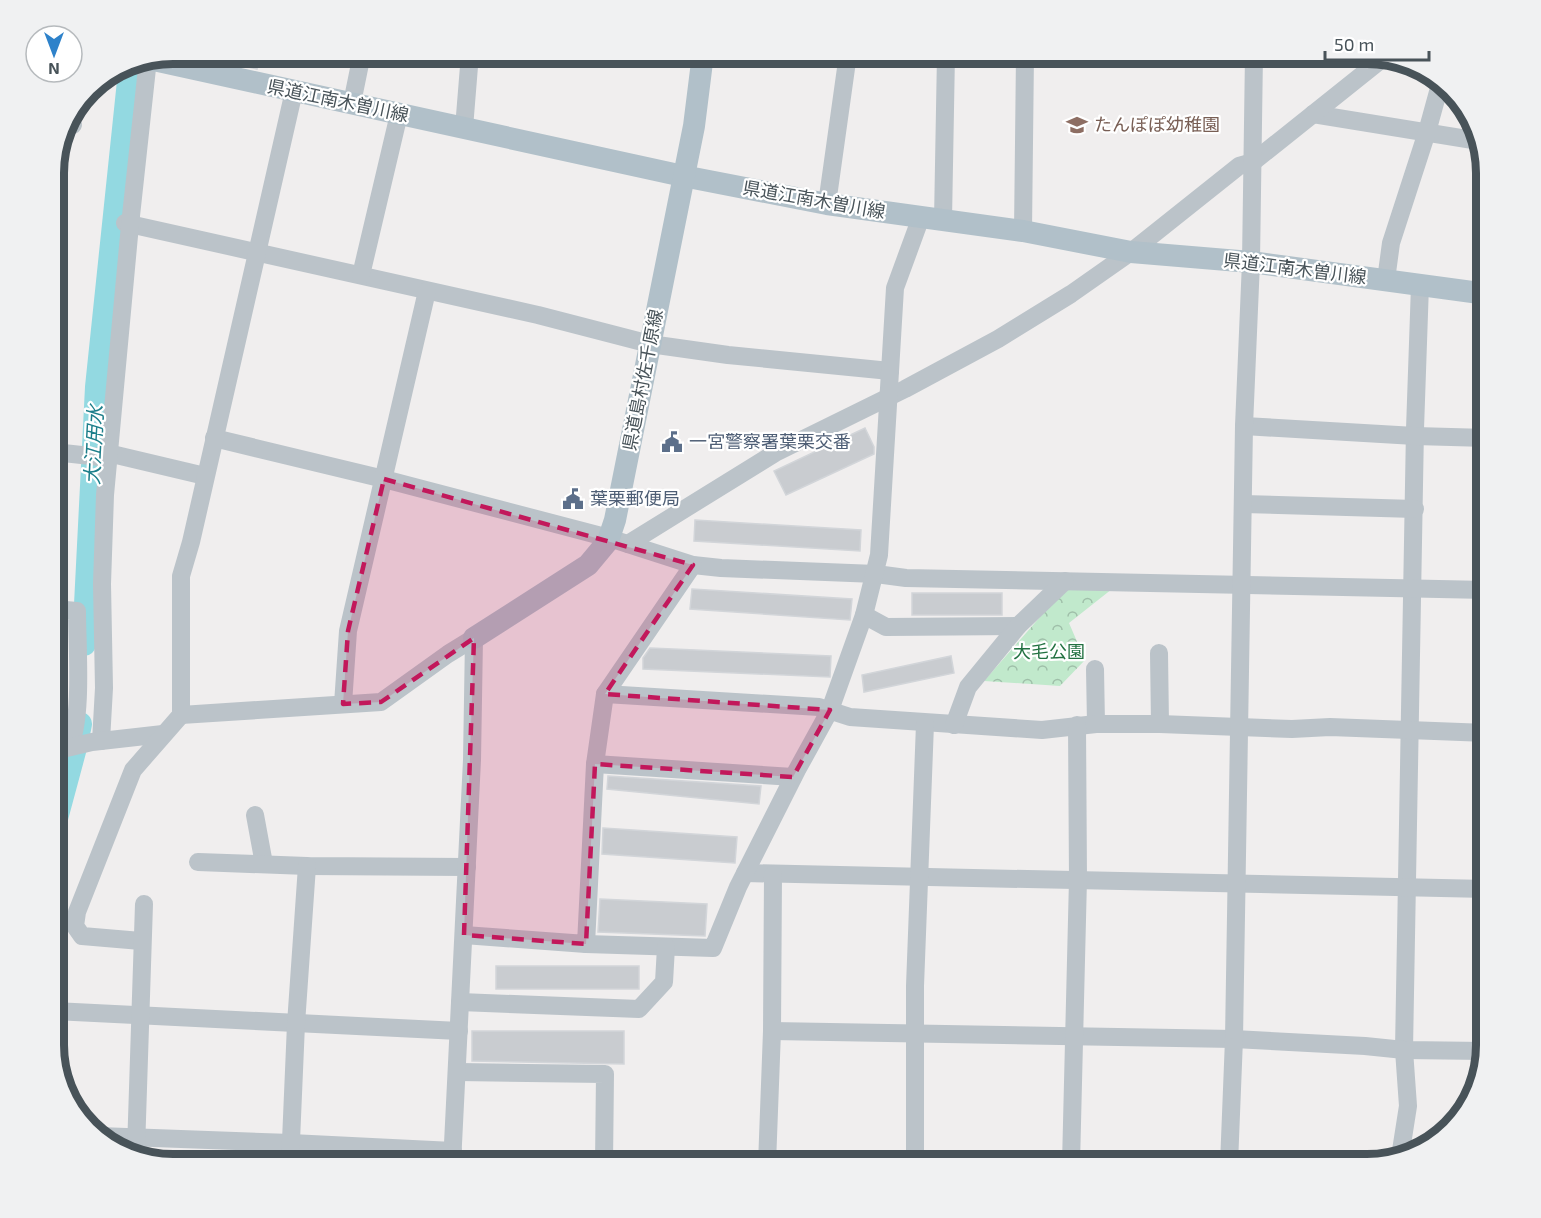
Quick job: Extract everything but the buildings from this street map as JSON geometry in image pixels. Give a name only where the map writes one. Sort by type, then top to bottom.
[{"type":"main road","name":"県道江南木曽川線","points":[[172,64],[683,176],[827,204],[1023,231],[1131,252],[1251,262],[1476,293]]},
{"type":"main road","name":"県道島村佐千原線","points":[[474,638],[588,565],[599,553],[618,541],[615,520],[694,126],[702,64]]},
{"type":"street","points":[[352,103],[360,64]]},
{"type":"street","points":[[464,128],[469,64]]},
{"type":"street","points":[[827,204],[847,64]]},
{"type":"street","points":[[464,935],[586,944],[713,948],[745,873],[793,777],[830,710],[876,574],[895,288],[932,219],[945,64]]},
{"type":"street","points":[[1023,231],[1025,64]]},
{"type":"street","points":[[1229,1154],[1234,1039],[1244,426],[1251,262],[1254,64]]},
{"type":"street","points":[[618,541],[775,453],[888,398],[998,339],[1071,294],[1131,252],[1239,166],[1253,162],[1375,65]]},
{"type":"street","points":[[96,742],[104,688],[103,542],[98,455],[148,68]]},
{"type":"street","points":[[182,715],[181,576],[191,542],[294,91]]},
{"type":"street","points":[[1386,280],[1391,243],[1438,91]]},
{"type":"street","points":[[361,275],[399,114]]},
{"type":"street","points":[[1313,114],[1471,140]]},
{"type":"street","points":[[128,224],[538,315],[650,344],[728,355],[890,371]]},
{"type":"street","points":[[1401,1148],[1408,1106],[1404,1050],[1415,436],[1420,285]]},
{"type":"street","points":[[343,704],[348,631],[427,291]]},
{"type":"street","points":[[1244,426],[1476,438]]},
{"type":"street","points":[[214,438],[384,479],[618,541],[693,565],[876,574],[906,578],[1476,590]]},
{"type":"street","points":[[65,453],[98,455],[205,476]]},
{"type":"street","points":[[1243,504],[1415,509]]},
{"type":"street","points":[[586,944],[595,764],[605,694],[693,565]]},
{"type":"street","points":[[954,725],[968,687],[1018,626],[1065,580]]},
{"type":"street","points":[[65,610],[77,611],[77,716],[74,737],[66,748]]},
{"type":"street","points":[[864,615],[886,627],[1018,626]]},
{"type":"street","points":[[141,941],[81,936],[75,926],[77,912],[133,770],[182,715],[381,702],[474,638]]},
{"type":"street","points":[[453,1154],[472,760],[474,638]]},
{"type":"street","points":[[1159,653],[1160,724]]},
{"type":"street","points":[[1095,669],[1096,724]]},
{"type":"street","points":[[605,694],[819,707],[850,717],[1042,730],[1096,724],[1160,724],[1476,733]]},
{"type":"street","points":[[915,1154],[915,986],[925,723]]},
{"type":"street","points":[[1071,1154],[1078,879],[1077,725]]},
{"type":"street","points":[[66,748],[163,734]]},
{"type":"street","points":[[595,764],[793,777]]},
{"type":"street","points":[[255,815],[264,864]]},
{"type":"street","points":[[198,862],[307,866],[467,867]]},
{"type":"street","points":[[290,1154],[296,1024],[307,866]]},
{"type":"street","points":[[745,873],[1476,889]]},
{"type":"street","points":[[768,1154],[773,875]]},
{"type":"street","points":[[144,904],[136,1144],[291,1143],[410,1154]]},
{"type":"street","points":[[460,1002],[639,1009],[664,982],[666,946]]},
{"type":"street","points":[[65,1012],[459,1031]]},
{"type":"street","points":[[772,1031],[1234,1039],[1404,1050],[1476,1051]]},
{"type":"street","points":[[458,1072],[605,1074],[604,1154]]},
{"type":"highlighted area","points":[[384,479],[693,565],[605,694],[830,710],[793,777],[595,764],[586,944],[464,935],[474,638],[381,702],[343,704],[348,631]]},
{"type":"green space","name":"大毛公園","points":[[1068,585],[1112,589],[1069,623],[1085,660],[1060,686],[984,681]]},
{"type":"waterway","name":"大江用水","points":[[84,644],[97,387],[130,74]]},
{"type":"waterway","name":"大江用水","points":[[65,785],[80,724]]},
{"type":"place","name":"たんぽぽ幼稚園","points":[[1077,125]]},
{"type":"place","name":"一宮警察署葉栗交番","points":[[672,442]]},
{"type":"place","name":"葉栗郵便局","points":[[573,499]]}]
